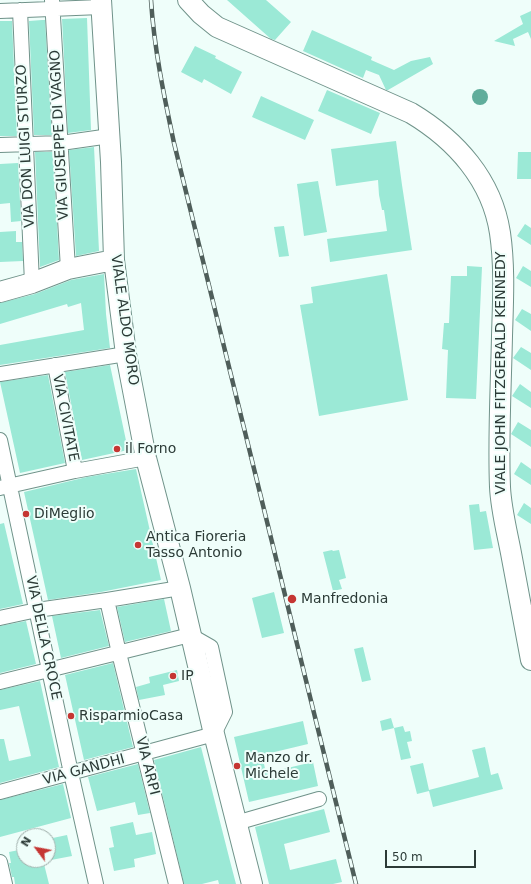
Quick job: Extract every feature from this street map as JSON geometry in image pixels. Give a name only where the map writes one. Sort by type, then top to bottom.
[{"type":"street","name":"VIALE JOHN FITZGERALD KENNEDY","points":[[188,0],[201,14],[217,27],[411,113],[430,124],[460,151],[484,186],[499,231],[502,256],[503,294],[500,409],[500,489],[531,660]]},
{"type":"street","points":[[0,11],[20,10],[52,4],[101,3]]},
{"type":"street","name":"VIALE ALDO MORO","points":[[101,3],[110,136],[114,260],[126,354],[146,458],[180,588],[214,734],[252,884]]},
{"type":"street","name":"VIA GIUSEPPE DI VAGNO","points":[[52,4],[68,269]]},
{"type":"street","name":"VIA DON LUIGI STURZO","points":[[20,10],[32,283]]},
{"type":"street","points":[[0,145],[61,143],[110,136]]},
{"type":"street","points":[[0,292],[32,283],[68,269],[114,260]]},
{"type":"street","points":[[0,374],[126,354]]},
{"type":"street","name":"VIA CIVITATE","points":[[55,365],[75,471]]},
{"type":"street","name":"VIA DELLA CROCE","points":[[0,440],[5,486],[37,610],[96,884]]},
{"type":"street","points":[[5,486],[146,458]]},
{"type":"street","points":[[0,618],[37,610],[180,588]]},
{"type":"street","name":"VIA ARPI","points":[[107,600],[176,884]]},
{"type":"street","points":[[0,682],[190,635]]},
{"type":"street","name":"VIA GANDHI","points":[[0,792],[214,734]]},
{"type":"street","points":[[236,823],[318,799]]},
{"type":"street","points":[[0,862],[5,884]]},
{"type":"shaded area","points":[[477,89],[483,89],[488,94],[486,103],[483,105],[477,105],[472,100],[472,94]]},
{"type":"building","points":[[227,0],[266,0],[291,22],[275,40],[271,39]]},
{"type":"building","points":[[531,11],[531,39],[528,32],[513,39],[515,46],[494,41],[523,24],[520,16]]},
{"type":"building","points":[[87,18],[91,130],[68,133],[62,19]]},
{"type":"building","points":[[45,20],[52,135],[34,135],[29,21]]},
{"type":"building","points":[[0,21],[12,21],[17,136],[0,136]]},
{"type":"building","points":[[312,30],[372,57],[371,60],[394,70],[411,61],[430,57],[433,64],[386,90],[379,75],[366,70],[363,78],[303,51]]},
{"type":"building","points":[[195,46],[216,56],[215,58],[242,72],[231,94],[204,79],[202,83],[181,72]]},
{"type":"building","points":[[327,90],[380,113],[371,134],[318,111]]},
{"type":"building","points":[[261,96],[314,120],[305,140],[252,117]]},
{"type":"building","points":[[396,141],[412,250],[330,262],[327,239],[387,231],[384,210],[382,210],[379,195],[378,180],[336,186],[331,149]]},
{"type":"building","points":[[94,147],[99,251],[76,256],[69,150]]},
{"type":"building","points":[[35,152],[53,152],[59,260],[40,267]]},
{"type":"building","points":[[518,152],[531,152],[531,179],[517,179]]},
{"type":"building","points":[[18,163],[21,221],[11,222],[10,203],[0,204],[0,164]]},
{"type":"building","points":[[318,181],[327,232],[304,236],[297,184]]},
{"type":"building","points":[[525,224],[531,228],[531,245],[517,236]]},
{"type":"building","points":[[284,226],[289,256],[279,257],[274,227]]},
{"type":"building","points":[[16,231],[16,242],[22,242],[23,261],[0,262],[0,232]]},
{"type":"building","points":[[467,266],[482,267],[476,399],[446,398],[448,350],[442,349],[444,323],[449,323],[451,276],[467,276]]},
{"type":"building","points":[[523,266],[531,271],[531,287],[516,278]]},
{"type":"building","points":[[104,274],[106,314],[110,348],[0,365],[0,345],[84,330],[81,303],[68,307],[67,304],[0,324],[0,303],[35,294],[71,280]]},
{"type":"building","points":[[387,274],[408,400],[319,416],[300,305],[313,303],[311,287]]},
{"type":"building","points":[[522,309],[531,314],[531,331],[515,320]]},
{"type":"building","points":[[521,347],[531,353],[531,370],[513,358]]},
{"type":"building","points":[[110,365],[128,450],[82,460],[65,372]]},
{"type":"building","points":[[48,375],[65,463],[20,473],[0,382]]},
{"type":"building","points":[[520,384],[531,392],[531,408],[512,396]]},
{"type":"building","points":[[518,422],[531,430],[531,447],[511,434]]},
{"type":"building","points":[[521,462],[531,469],[531,485],[514,474]]},
{"type":"building","points":[[136,469],[161,580],[101,592],[48,600],[24,492],[87,477]]},
{"type":"building","points":[[524,503],[531,508],[531,524],[517,515]]},
{"type":"building","points":[[479,504],[480,512],[486,511],[493,548],[474,550],[469,505]]},
{"type":"building","points":[[4,523],[23,604],[0,609],[0,524]]},
{"type":"building","points":[[339,550],[346,578],[339,580],[342,589],[333,591],[323,552]]},
{"type":"building","points":[[274,592],[284,633],[262,638],[252,598]]},
{"type":"building","points":[[164,599],[171,631],[125,642],[117,607]]},
{"type":"building","points":[[100,610],[109,646],[61,658],[52,616]]},
{"type":"building","points":[[26,621],[36,664],[0,673],[0,626]]},
{"type":"building","points":[[363,647],[371,680],[362,682],[354,649]]},
{"type":"building","points":[[113,663],[133,747],[84,760],[65,675]]},
{"type":"building","points":[[177,670],[179,681],[163,685],[165,695],[139,700],[136,687],[150,683],[149,677]]},
{"type":"building","points":[[40,681],[59,767],[0,783],[0,739],[4,739],[9,761],[31,756],[19,706],[0,710],[0,690]]},
{"type":"building","points":[[391,718],[394,728],[382,731],[380,721]]},
{"type":"building","points":[[303,721],[308,744],[262,755],[266,773],[313,762],[318,786],[249,802],[234,737]]},
{"type":"building","points":[[403,726],[405,732],[410,731],[412,741],[407,742],[411,758],[401,760],[394,728]]},
{"type":"building","points":[[201,747],[236,884],[219,884],[218,880],[202,884],[184,884],[154,760]]},
{"type":"building","points":[[485,747],[491,775],[498,773],[503,789],[433,807],[429,791],[417,794],[410,766],[423,763],[429,790],[479,777],[472,750]]},
{"type":"building","points":[[138,764],[150,813],[138,815],[135,802],[97,811],[88,777]]},
{"type":"building","points":[[63,784],[71,818],[34,828],[16,828],[16,833],[0,837],[0,800]]},
{"type":"building","points":[[324,809],[330,832],[284,844],[290,870],[336,859],[342,882],[333,884],[269,884],[255,827]]},
{"type":"building","points":[[133,822],[136,835],[152,832],[156,854],[134,859],[135,867],[114,871],[109,848],[114,847],[110,827]]},
{"type":"building","points":[[67,835],[72,856],[56,859],[56,837]]},
{"type":"building","points":[[16,851],[16,868],[45,868],[49,884],[15,884],[9,863],[11,863],[9,852]]},
{"type":"railway","points":[[151,0],[157,54],[174,143],[356,884]]},
{"type":"place","name":"il Forno","points":[[117,449]]},
{"type":"place","name":"DiMeglio","points":[[26,514]]},
{"type":"place","name":"Antica Fioreria Tasso Antonio","points":[[138,545]]},
{"type":"place","name":"Manfredonia","points":[[292,599]]},
{"type":"place","name":"IP","points":[[173,676]]},
{"type":"place","name":"RisparmioCasa","points":[[71,716]]},
{"type":"place","name":"Manzo dr. Michele","points":[[237,766]]}]
